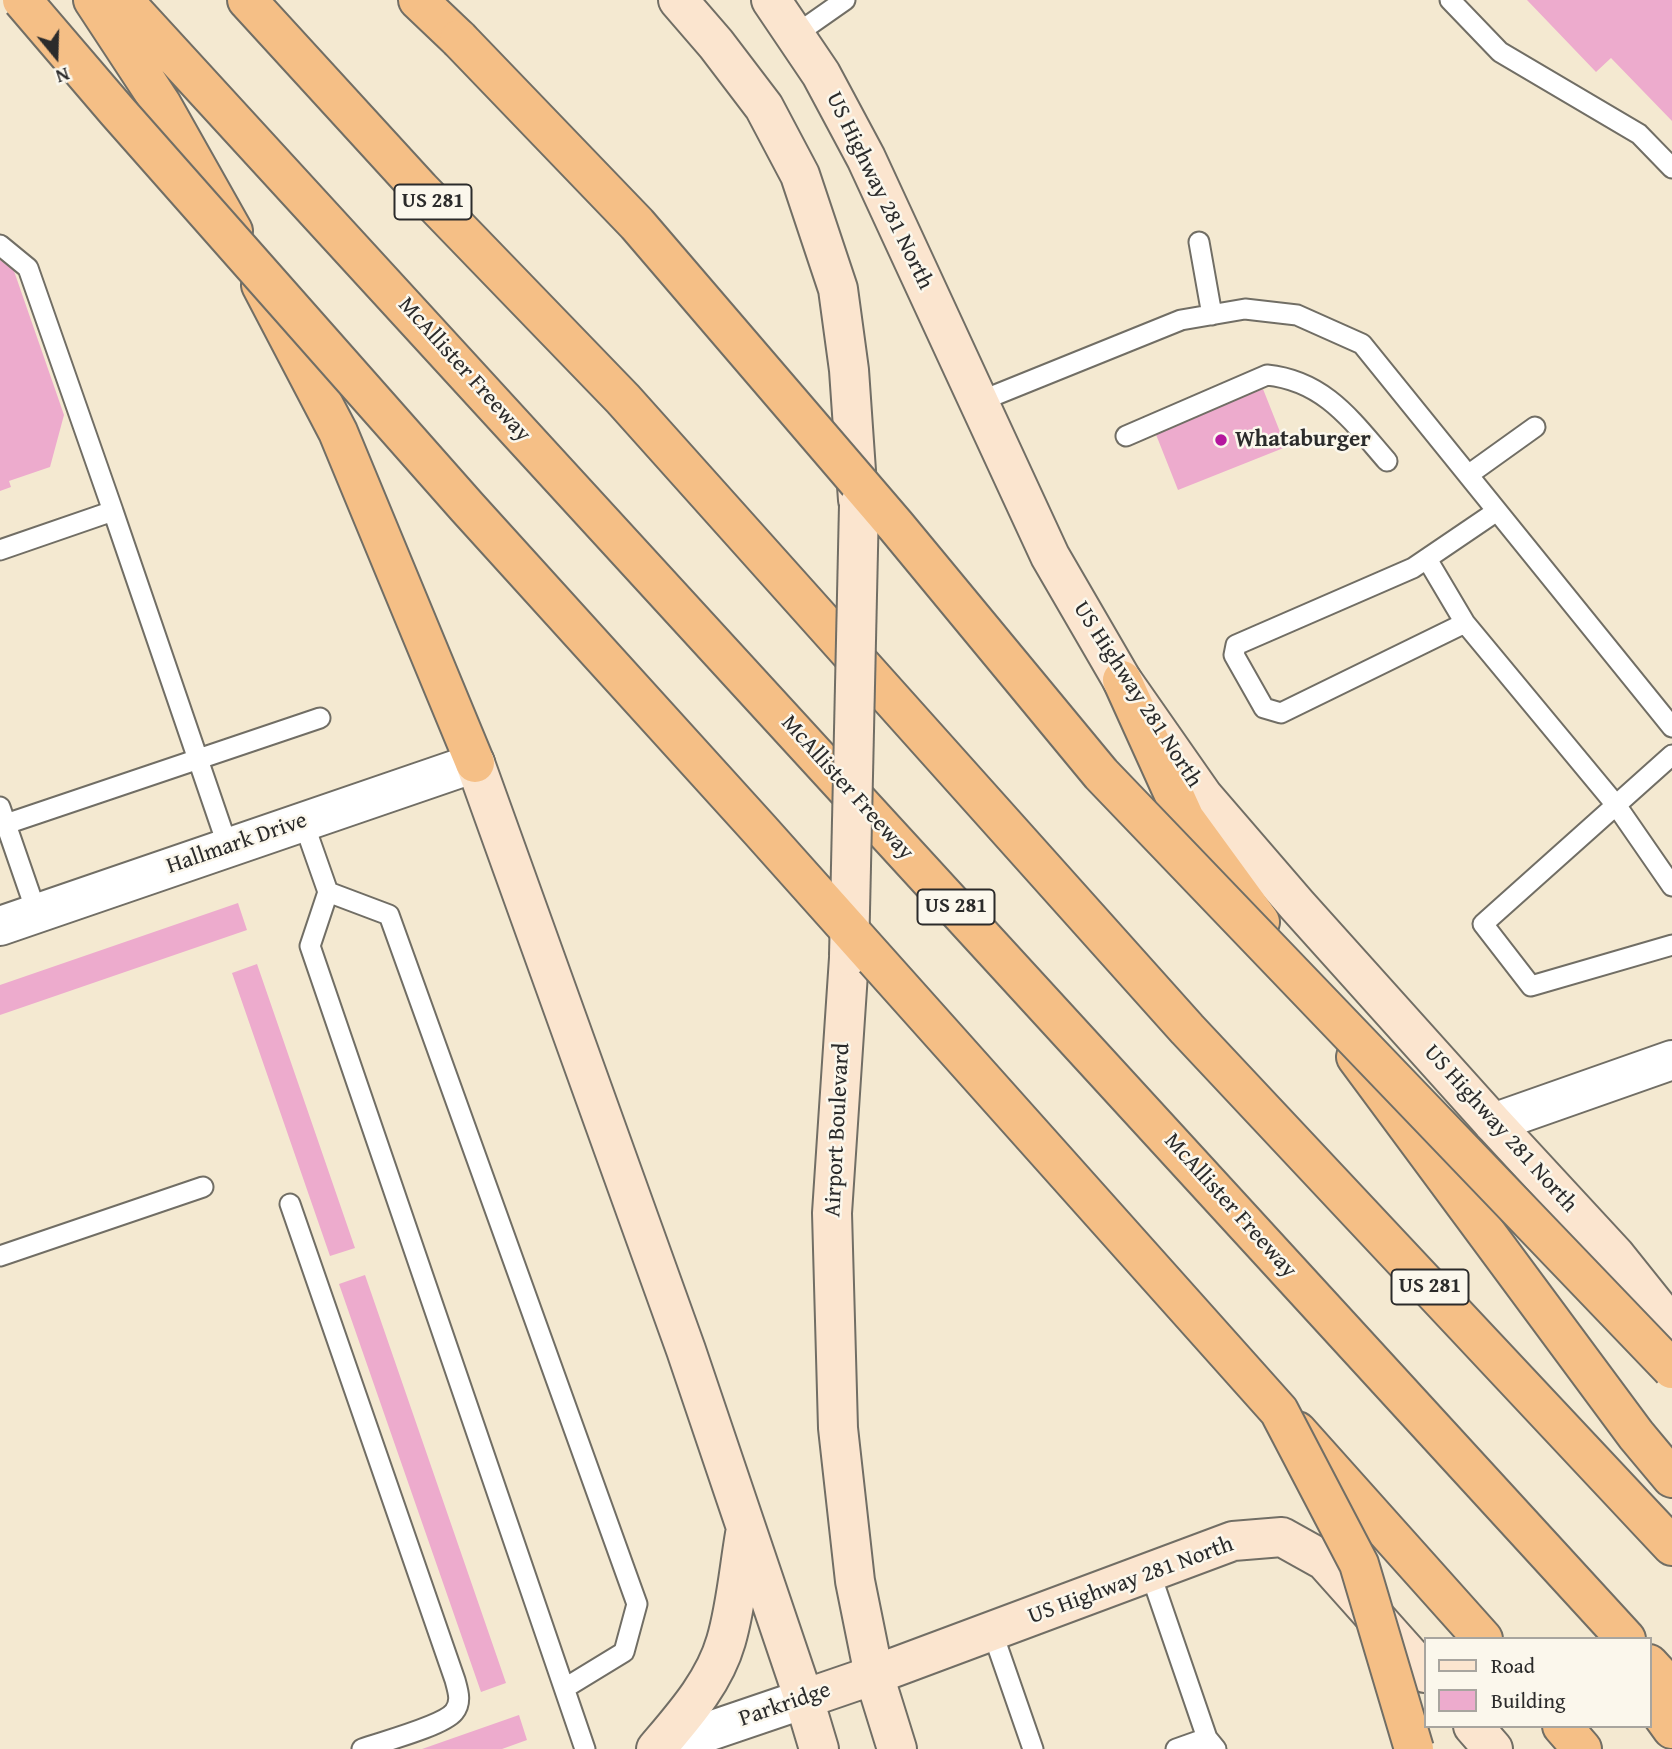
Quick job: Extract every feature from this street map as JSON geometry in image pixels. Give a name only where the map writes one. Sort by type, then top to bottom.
[{"type":"highway","points":[[22,0],[457,496],[760,830],[1481,1637]]},
{"type":"highway","points":[[93,0],[162,105],[194,160],[338,432],[475,763]]},
{"type":"highway","name":"McAllister Freeway","points":[[123,0],[1624,1637]]},
{"type":"highway","name":"US 281","points":[[247,0],[420,190],[623,399],[1197,1039],[1672,1546]]},
{"type":"highway","points":[[418,0],[459,38],[637,224],[896,526],[1101,774],[1672,1368]]},
{"type":"highway","points":[[1122,680],[1185,819],[1399,1116],[1636,1435],[1672,1478]]},
{"type":"highway","points":[[1279,1411],[1359,1564],[1414,1749]]},
{"type":"highway","points":[[1549,1554],[1607,1637]]},
{"type":"highway","points":[[1651,1666],[1672,1689]]},
{"type":"highway","points":[[1651,1700],[1672,1729]]},
{"type":"highway","points":[[1564,1728],[1582,1749]]},
{"type":"main road","name":"Airport Boulevard","points":[[678,0],[764,107],[800,175],[838,289],[849,370],[859,505],[849,958],[832,1213],[838,1428],[855,1581],[874,1675],[897,1749]]},
{"type":"main road","name":"US Highway 281 North","points":[[771,0],[821,74],[866,158],[1050,556],[1122,680],[1203,796],[1297,905],[1615,1255],[1672,1326]]},
{"type":"main road","points":[[475,763],[686,1350],[819,1749]]},
{"type":"main road","points":[[656,1749],[705,1687],[722,1651],[731,1618],[746,1529]]},
{"type":"main road","name":"US Highway 281 North","points":[[874,1675],[1233,1541],[1282,1537],[1325,1561],[1424,1672]]},
{"type":"main road","name":"Parkridge","points":[[804,1699],[874,1675]]},
{"type":"main road","points":[[1475,1728],[1493,1749]]},
{"type":"street","name":"Hallmark Drive","points":[[0,926],[475,763]]},
{"type":"street","points":[[1493,1123],[1672,1060]]},
{"type":"street","name":"Parkridge","points":[[656,1749],[804,1699]]},
{"type":"lane","points":[[795,35],[845,0]]},
{"type":"lane","points":[[1450,0],[1500,52],[1639,134],[1672,168]]},
{"type":"lane","points":[[1199,242],[1212,315]]},
{"type":"lane","points":[[0,245],[28,268],[228,847]]},
{"type":"lane","points":[[978,402],[1181,320],[1245,309],[1297,316],[1362,344],[1672,727]]},
{"type":"lane","points":[[1126,436],[1267,375],[1302,384],[1321,394],[1340,408],[1387,461]]},
{"type":"lane","points":[[1468,475],[1535,427]]},
{"type":"lane","points":[[1465,623],[1281,713],[1264,708],[1234,655],[1236,645],[1413,568],[1497,510]]},
{"type":"lane","points":[[0,550],[113,511]]},
{"type":"lane","points":[[1427,559],[1465,623],[1616,805],[1672,886]]},
{"type":"lane","points":[[37,914],[3,816],[198,760],[320,718]]},
{"type":"lane","points":[[1672,755],[1483,924],[1531,986],[1672,946]]},
{"type":"lane","points":[[303,821],[328,892],[310,946],[585,1749]]},
{"type":"lane","points":[[328,892],[389,915],[637,1604],[624,1652],[565,1688]]},
{"type":"lane","points":[[0,1256],[203,1187]]},
{"type":"lane","points":[[290,1204],[460,1699],[454,1712],[439,1722],[362,1749]]},
{"type":"lane","points":[[1150,1572],[1212,1744],[1176,1749]]},
{"type":"lane","points":[[992,1631],[1033,1749]]},
{"type":"building","points":[[1527,0],[1672,0],[1672,121],[1611,58],[1596,72]]},
{"type":"building","points":[[0,260],[14,271],[64,415],[50,467],[9,481],[11,487],[0,491]]},
{"type":"building","name":"Whataburger","points":[[1263,389],[1286,447],[1178,490],[1155,432]]},
{"type":"building","points":[[238,903],[247,930],[0,1015],[0,985]]},
{"type":"building","points":[[257,964],[355,1248],[330,1256],[232,973]]},
{"type":"building","points":[[365,1275],[506,1683],[481,1692],[339,1284]]},
{"type":"building","points":[[519,1715],[527,1740],[502,1749],[422,1749]]},
{"type":"place","name":"Whataburger","points":[[1221,440]]}]
